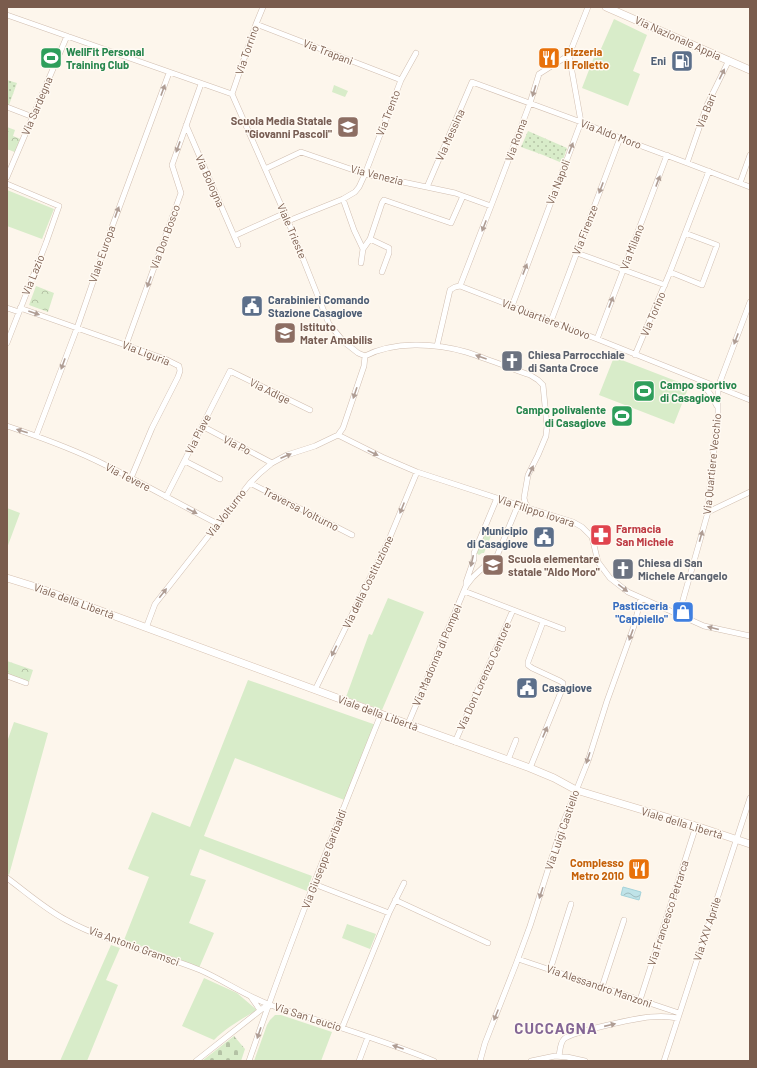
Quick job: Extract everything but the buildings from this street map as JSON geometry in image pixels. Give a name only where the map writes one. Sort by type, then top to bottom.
[{"type":"street","name":"Via Torrino","points":[[232,94],[263,7]]},
{"type":"street","points":[[581,122],[569,55],[588,7]]},
{"type":"street","name":"Via Nazionale Appia","points":[[606,7],[750,70]]},
{"type":"street","points":[[7,15],[232,94]]},
{"type":"street","name":"Via Trapani","points":[[256,24],[401,80]]},
{"type":"street","name":"Via Sardegna","points":[[7,177],[67,36]]},
{"type":"street","name":"Via Trento","points":[[288,221],[343,199],[356,192],[365,174],[401,80],[416,53]]},
{"type":"street","name":"Via Roma","points":[[460,286],[530,103],[539,74],[569,55]]},
{"type":"street","name":"Via Bari","points":[[687,162],[707,105],[729,60]]},
{"type":"street","name":"Viale Europa","points":[[36,436],[77,328],[112,227],[169,72]]},
{"type":"street","name":"Via Aldo Moro","points":[[472,82],[750,187]]},
{"type":"street","name":"Via Messina","points":[[427,187],[472,82]]},
{"type":"street","name":"Via Don Bosco","points":[[126,345],[181,193],[172,165],[201,84]]},
{"type":"street","name":"Viale Trieste","points":[[232,94],[285,213],[329,324],[344,342],[358,354],[365,356]]},
{"type":"street","points":[[7,107],[33,117]]},
{"type":"street","name":"Via Napoli","points":[[512,306],[581,122]]},
{"type":"street","name":"Via Bologna","points":[[186,125],[238,245]]},
{"type":"street","name":"Via Firenze","points":[[552,321],[620,138]]},
{"type":"street","name":"Via Venezia","points":[[265,169],[301,152],[365,174],[455,193],[491,206]]},
{"type":"street","points":[[740,183],[750,155]]},
{"type":"street","name":"Via Milano","points":[[597,339],[667,156]]},
{"type":"street","name":"Via Torino","points":[[635,355],[665,286],[709,171]]},
{"type":"street","name":"Via Lazio","points":[[7,184],[59,206],[7,343]]},
{"type":"street","points":[[361,264],[363,249],[370,240],[384,200],[451,223],[463,196]]},
{"type":"street","points":[[343,199],[354,230],[363,249]]},
{"type":"street","points":[[234,236],[285,213]]},
{"type":"street","points":[[670,272],[702,285],[717,245],[685,233]]},
{"type":"street","points":[[370,240],[389,248],[389,253],[382,272]]},
{"type":"street","points":[[577,253],[665,286]]},
{"type":"street","points":[[438,346],[450,290],[460,286]]},
{"type":"street","name":"Via Quartiere Nuovo","points":[[460,286],[718,387]]},
{"type":"street","points":[[750,302],[718,387],[750,400]]},
{"type":"street","name":"Via Liguria","points":[[7,308],[48,318],[165,359],[179,366],[180,371],[178,377],[152,428],[131,478]]},
{"type":"street","points":[[338,435],[343,428],[364,366],[365,356],[371,353],[410,345],[438,346],[467,352],[530,375],[543,385],[548,426],[546,436],[528,475],[524,498],[528,508]]},
{"type":"street","name":"Via Adige","points":[[230,371],[310,410]]},
{"type":"street","name":"Via Piave","points":[[166,497],[230,371]]},
{"type":"street","name":"Via Quartiere Vecchio","points":[[690,376],[704,386],[718,406]]},
{"type":"street","name":"Via Quartiere Vecchio","points":[[679,614],[708,512],[718,413],[718,387]]},
{"type":"street","name":"Via Tevere","points":[[7,426],[95,460],[218,524]]},
{"type":"street","name":"Via Po","points":[[202,426],[272,463]]},
{"type":"street","name":"Via Filippo Iovara","points":[[338,435],[382,457],[417,472],[573,522],[582,527],[592,537],[598,562],[610,578],[628,592],[704,626],[750,636]]},
{"type":"street","name":"Via Volturno","points":[[146,628],[155,604],[250,483],[272,463],[287,455],[315,446],[338,435]]},
{"type":"street","points":[[185,461],[220,479]]},
{"type":"street","name":"Via della Costituzione","points":[[315,690],[390,537],[417,472]]},
{"type":"street","name":"Traversa Volturno","points":[[250,483],[352,535]]},
{"type":"street","points":[[708,512],[750,492]]},
{"type":"street","points":[[465,588],[474,559],[474,554],[497,498]]},
{"type":"street","points":[[465,588],[473,577],[497,556],[518,505]]},
{"type":"street","name":"Viale della Libertà","points":[[7,578],[36,587],[455,742],[530,768],[554,778],[576,790],[750,844]]},
{"type":"street","points":[[465,588],[513,610],[564,629]]},
{"type":"street","name":"Via Madonna di Pompei","points":[[408,724],[465,588]]},
{"type":"street","name":"Via Luigi Castiello","points":[[480,1061],[485,1043],[530,926],[562,826],[588,761],[607,701],[634,626],[642,598]]},
{"type":"street","name":"Via Don Lorenzo Centore","points":[[455,742],[513,610]]},
{"type":"street","points":[[530,768],[562,690],[563,684],[560,681],[547,677],[528,664],[543,622]]},
{"type":"street","points":[[7,676],[26,683]]},
{"type":"street","name":"Via Giuseppe Garibaldi","points":[[249,1061],[268,1004],[381,714]]},
{"type":"street","points":[[508,760],[516,740]]},
{"type":"street","name":"Via XXV Aprile","points":[[664,1061],[750,798]]},
{"type":"street","name":"Via Francesco Petrarca","points":[[640,1000],[696,826]]},
{"type":"street","name":"Via Antonio Gramsci","points":[[7,878],[52,912],[66,920],[120,943],[201,970],[268,1004]]},
{"type":"street","points":[[342,1028],[389,913],[404,883]]},
{"type":"street","points":[[314,884],[389,913]]},
{"type":"street","points":[[395,900],[488,943]]},
{"type":"street","points":[[550,970],[571,904]]},
{"type":"street","points":[[602,987],[624,920]]},
{"type":"street","name":"Via Alessandro Manzoni","points":[[518,959],[640,1000],[679,1016]]},
{"type":"street","points":[[251,996],[260,1010]]},
{"type":"street","name":"Via San Leucio","points":[[196,1061],[268,1004],[342,1028],[434,1061]]},
{"type":"street","points":[[559,1056],[562,1042],[565,1038],[579,1032],[650,1017],[679,1016]]},
{"type":"street","points":[[359,1061],[368,1037]]},
{"type":"street","points":[[531,1061],[555,1056],[585,1061]]},
{"type":"green space","points":[[614,19],[647,35],[633,71],[640,74],[628,106],[582,88],[594,57],[597,58]]},
{"type":"green space","points":[[7,80],[17,83],[9,105],[7,105]]},
{"type":"green space","points":[[334,85],[348,91],[345,97],[332,92]]},
{"type":"green space","points":[[7,127],[15,130],[13,136],[23,140],[17,153],[7,149]]},
{"type":"green space","points":[[528,131],[567,148],[562,163],[521,147]]},
{"type":"green space","points":[[7,190],[54,209],[42,239],[7,226]]},
{"type":"green space","points":[[36,286],[54,293],[48,312],[29,305]]},
{"type":"green space","name":"Campo sportivo di Casagiove","points":[[614,357],[689,386],[674,424],[599,395]]},
{"type":"green space","points":[[7,508],[20,513],[7,548]]},
{"type":"green space","points":[[485,531],[489,532],[488,534],[491,536],[489,541],[486,540],[483,547],[486,548],[484,553],[479,555],[476,553]]},
{"type":"green space","points":[[388,598],[424,612],[382,710],[346,697],[369,634],[372,635]]},
{"type":"green space","points":[[7,661],[33,670],[29,682],[7,674]]},
{"type":"green space","points":[[248,680],[376,725],[347,801],[235,758],[204,836],[312,876],[307,891],[200,849],[190,875],[206,880],[189,923],[214,933],[199,968],[176,958],[124,940],[149,877],[128,869],[152,812],[190,827]]},
{"type":"green space","points":[[14,722],[48,733],[9,875],[7,873],[7,742]]},
{"type":"green space","points":[[347,924],[376,934],[370,949],[342,938]]},
{"type":"green space","points":[[111,945],[120,948],[106,980],[118,985],[87,1061],[60,1061]]},
{"type":"green space","points":[[204,978],[237,993],[257,1010],[229,1027],[214,1040],[182,1026]]},
{"type":"green space","points":[[275,1015],[281,1015],[332,1032],[321,1061],[254,1061],[267,1025]]},
{"type":"green space","points":[[234,1036],[245,1049],[241,1061],[202,1061]]},
{"type":"water","points":[[623,887],[641,892],[639,900],[621,895]]},
{"type":"place","name":"WellFit Personal Training Club","points":[[51,58]]},
{"type":"place","name":"Pizzeria Il Folletto","points":[[549,58]]},
{"type":"place","name":"Eni","points":[[682,61]]},
{"type":"place","name":"Scuola Media Statale \"Giovanni Pascoli\"","points":[[348,127]]},
{"type":"place","name":"Carabinieri Comando Stazione Casagiove","points":[[252,306]]},
{"type":"place","name":"Istituto Mater Amabilis","points":[[285,333]]},
{"type":"place","name":"Chiesa Parrocchiale di Santa Croce","points":[[512,361]]},
{"type":"place","name":"Campo sportivo di Casagiove","points":[[644,391]]},
{"type":"place","name":"Campo polivalente di Casagiove","points":[[622,416]]},
{"type":"place","name":"Farmacia San Michele","points":[[601,535]]},
{"type":"place","name":"Municipio di Casagiove","points":[[544,537]]},
{"type":"place","name":"Scuola elementare statale \"Aldo Moro\"","points":[[493,565]]},
{"type":"place","name":"Chiesa di San Michele Arcangelo","points":[[623,569]]},
{"type":"place","name":"Pasticceria \"Cappiello\"","points":[[683,612]]},
{"type":"place","name":"Casagiove","points":[[527,688]]},
{"type":"place","name":"Complesso Metro 2010","points":[[639,869]]},
{"type":"district","name":"CUCCAGNA","points":[[556,1029]]}]
